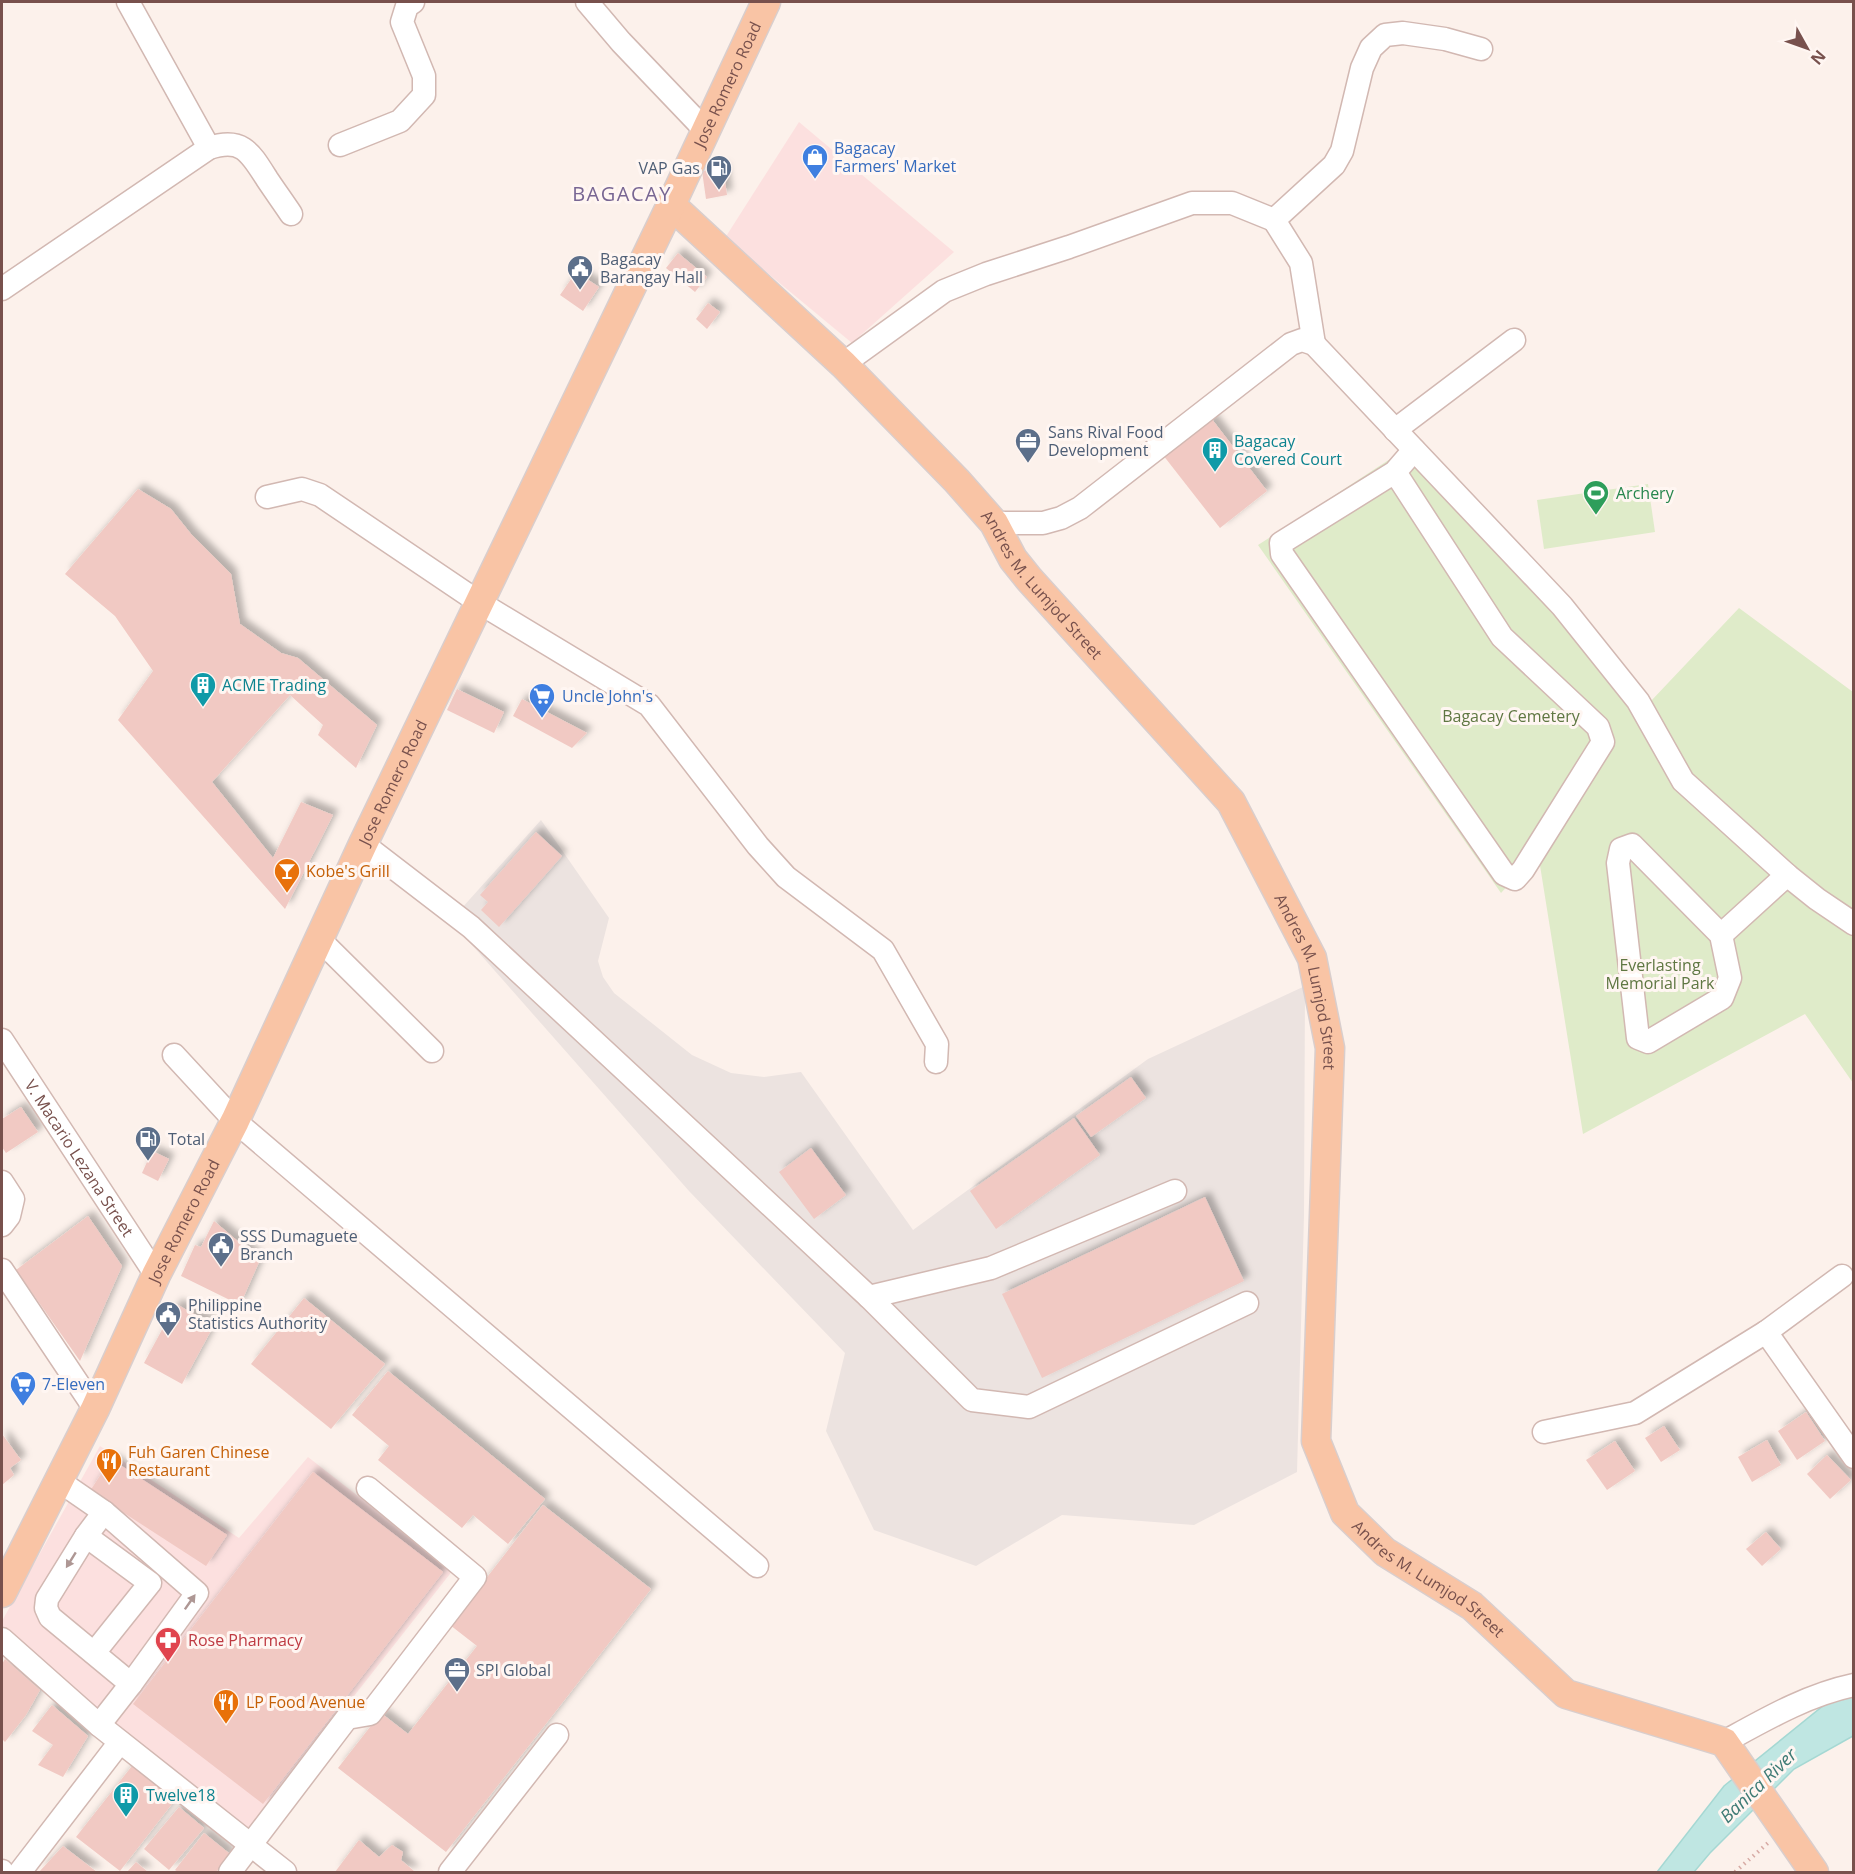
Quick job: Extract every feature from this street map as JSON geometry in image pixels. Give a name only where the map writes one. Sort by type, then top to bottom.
[{"type":"main road","name":"Jose Romero Road","points":[[2,1593],[95,1409],[156,1275],[235,1121],[363,844],[671,205],[766,2]]},
{"type":"main road","name":"Andres M. Lumjod Street","points":[[671,205],[843,364],[957,481],[994,523],[1013,559],[1029,579],[1231,802],[1312,958],[1330,1048],[1316,1441],[1345,1513],[1385,1552],[1472,1605],[1566,1694],[1731,1752]]},
{"type":"main road","points":[[1731,1752],[1814,1872]]},
{"type":"street","points":[[128,2],[209,148]]},
{"type":"street","points":[[340,145],[400,121],[424,95],[424,76],[402,22],[407,6],[413,2]]},
{"type":"street","points":[[587,2],[621,42],[706,131]]},
{"type":"street","points":[[1274,220],[1334,165],[1342,151],[1362,68],[1371,48],[1384,35],[1403,33],[1481,49]]},
{"type":"street","points":[[2,289],[209,148],[224,143],[242,147],[252,155],[291,214]]},
{"type":"street","points":[[843,364],[944,291],[986,274],[1192,203],[1232,203],[1274,220],[1300,263],[1314,345]]},
{"type":"street","points":[[994,523],[1043,523],[1080,508],[1291,344],[1302,340],[1314,345],[1562,606],[1638,701],[1683,781],[1787,875],[1854,924]]},
{"type":"street","points":[[1395,430],[1514,340]]},
{"type":"street","points":[[1395,472],[1502,637],[1598,727],[1602,742],[1523,870],[1515,879],[1504,874],[1282,554],[1281,543],[1395,472],[1414,450]]},
{"type":"street","points":[[267,497],[302,489],[320,495],[480,603],[650,705],[758,846],[786,877],[883,950],[937,1044],[936,1062]]},
{"type":"street","points":[[363,844],[471,927],[869,1297],[972,1400],[1029,1407],[1247,1303]]},
{"type":"street","points":[[1632,845],[1721,935],[1730,978],[1722,998],[1648,1042],[1638,1038],[1618,863],[1621,849],[1632,845]]},
{"type":"street","points":[[1721,935],[1787,875]]},
{"type":"street","points":[[319,939],[432,1051]]},
{"type":"street","name":"V. Macario Lezana Street","points":[[2,1040],[156,1275]]},
{"type":"street","points":[[174,1055],[235,1121],[757,1566]]},
{"type":"street","points":[[2,1182],[13,1199],[9,1216],[2,1225]]},
{"type":"street","points":[[869,1297],[991,1268],[1174,1191]]},
{"type":"street","points":[[2,1270],[95,1409]]},
{"type":"street","points":[[1544,1432],[1635,1413],[1766,1332],[1842,1276]]},
{"type":"street","points":[[1766,1332],[1854,1457]]},
{"type":"street","points":[[59,1481],[104,1512],[196,1593],[99,1725]]},
{"type":"street","points":[[230,1872],[347,1718],[370,1714],[476,1578],[368,1488]]},
{"type":"street","points":[[104,1512],[86,1536],[47,1599],[46,1608],[50,1617],[65,1631],[131,1684]]},
{"type":"street","points":[[86,1536],[150,1583],[94,1653]]},
{"type":"street","points":[[2,1639],[99,1725],[285,1872]]},
{"type":"street","points":[[1731,1752],[1781,1711],[1831,1690],[1854,1684]]},
{"type":"street","points":[[450,1872],[557,1735]]},
{"type":"street","points":[[20,1872],[120,1742]]},
{"type":"path","points":[[1735,1872],[1776,1835],[1784,1831]]},
{"type":"shaded area","name":"Bagacay Farmers' Market","points":[[799,122],[954,252],[852,343],[725,238]]},
{"type":"shaded area","points":[[541,820],[609,918],[598,961],[603,977],[614,993],[692,1055],[731,1073],[764,1077],[801,1072],[913,1230],[1148,1059],[1305,986],[1304,1215],[1297,1472],[1194,1525],[1062,1515],[976,1566],[874,1530],[826,1431],[845,1353],[689,1191],[457,928],[461,909]]},
{"type":"shaded area","points":[[100,1446],[239,1538],[308,1457],[453,1570],[248,1831],[2,1631],[2,1621]]},
{"type":"green space","points":[[1404,450],[1651,701],[1739,608],[1853,692],[1853,1083],[1805,1014],[1583,1134],[1538,853],[1501,893],[1258,545]]},
{"type":"green space","name":"Archery","points":[[1648,484],[1655,532],[1544,549],[1537,500]]},
{"type":"water","name":"Banica River","points":[[1853,1692],[1853,1736],[1794,1769],[1694,1872],[1657,1872],[1724,1786],[1834,1697]]},
{"type":"building","points":[[723,168],[727,195],[706,199],[702,171]]},
{"type":"building","points":[[678,253],[707,277],[695,292],[666,268]]},
{"type":"building","name":"Bagacay Barangay Hall","points":[[576,272],[599,287],[583,311],[560,295]]},
{"type":"building","points":[[708,303],[720,312],[707,329],[696,319]]},
{"type":"building","name":"Bagacay Covered Court","points":[[1211,418],[1267,491],[1220,528],[1163,455]]},
{"type":"building","name":"ACME Trading","points":[[138,489],[171,509],[191,534],[231,574],[240,624],[281,653],[298,658],[377,725],[356,768],[318,735],[323,725],[290,695],[212,782],[273,858],[301,802],[333,815],[285,909],[118,720],[153,671],[115,616],[65,574]]},
{"type":"building","points":[[457,689],[504,712],[494,733],[447,710]]},
{"type":"building","points":[[522,699],[587,733],[572,748],[513,716]]},
{"type":"building","points":[[536,832],[562,856],[499,927],[481,910],[488,902],[480,895]]},
{"type":"building","points":[[1131,1077],[1146,1098],[1091,1137],[1076,1116]]},
{"type":"building","points":[[21,1107],[38,1132],[6,1153],[2,1147],[2,1119]]},
{"type":"building","points":[[1074,1118],[1100,1155],[996,1229],[970,1191]]},
{"type":"building","points":[[811,1148],[846,1195],[814,1219],[779,1172]]},
{"type":"building","points":[[152,1151],[169,1159],[158,1181],[142,1173]]},
{"type":"building","points":[[1205,1197],[1244,1281],[1042,1378],[1002,1294]]},
{"type":"building","points":[[88,1216],[122,1266],[80,1361],[16,1270]]},
{"type":"building","name":"SSS Dumaguete Branch","points":[[214,1221],[260,1260],[240,1305],[181,1276],[195,1245],[201,1247]]},
{"type":"building","points":[[304,1298],[385,1364],[331,1429],[251,1364]]},
{"type":"building","points":[[176,1304],[214,1325],[182,1384],[144,1363]]},
{"type":"building","points":[[388,1371],[545,1499],[508,1544],[473,1515],[462,1528],[378,1460],[389,1446],[352,1415]]},
{"type":"building","points":[[1806,1412],[1825,1441],[1797,1460],[1778,1431]]},
{"type":"building","points":[[1664,1426],[1680,1450],[1661,1462],[1645,1438]]},
{"type":"building","points":[[2,1434],[21,1460],[10,1468],[14,1475],[2,1485]]},
{"type":"building","points":[[1767,1440],[1781,1465],[1752,1482],[1738,1457]]},
{"type":"building","points":[[1615,1441],[1635,1471],[1607,1490],[1586,1460]]},
{"type":"building","points":[[1827,1455],[1851,1480],[1830,1499],[1807,1474]]},
{"type":"building","points":[[111,1459],[227,1535],[206,1566],[90,1491]]},
{"type":"building","points":[[313,1472],[443,1572],[263,1804],[133,1704]]},
{"type":"building","points":[[543,1505],[651,1589],[446,1852],[338,1768],[381,1713],[408,1734],[477,1646],[450,1625]]},
{"type":"building","points":[[1766,1532],[1781,1549],[1762,1566],[1746,1549]]},
{"type":"building","points":[[5,1659],[40,1690],[26,1715],[5,1742],[2,1739],[2,1664]]},
{"type":"building","points":[[52,1705],[88,1736],[63,1777],[38,1765],[53,1745],[32,1731]]},
{"type":"building","name":"Twelve18","points":[[132,1766],[175,1800],[120,1871],[76,1837]]},
{"type":"building","points":[[179,1807],[204,1828],[169,1870],[144,1849]]},
{"type":"building","points":[[204,1833],[230,1854],[216,1872],[178,1872],[175,1870]]},
{"type":"building","points":[[359,1840],[379,1857],[392,1845],[403,1852],[401,1860],[414,1871],[335,1872]]},
{"type":"building","points":[[63,1846],[93,1869],[97,1872],[39,1872]]},
{"type":"building","points":[[136,1862],[148,1872],[127,1872]]},
{"type":"place","name":"Bagacay Farmers' Market","points":[[815,180]]},
{"type":"place","name":"VAP Gas","points":[[719,191]]},
{"type":"place","name":"Bagacay Barangay Hall","points":[[580,291]]},
{"type":"place","name":"Sans Rival Food Development","points":[[1028,464]]},
{"type":"place","name":"Bagacay Covered Court","points":[[1215,473]]},
{"type":"place","name":"Archery","points":[[1596,516]]},
{"type":"place","name":"ACME Trading","points":[[203,708]]},
{"type":"place","name":"Uncle John's","points":[[542,719]]},
{"type":"place","name":"Kobe's Grill","points":[[287,894]]},
{"type":"place","name":"Total","points":[[148,1162]]},
{"type":"place","name":"SSS Dumaguete Branch","points":[[221,1268]]},
{"type":"place","name":"Philippine Statistics Authority","points":[[168,1337]]},
{"type":"place","name":"7-Eleven","points":[[23,1407]]},
{"type":"place","name":"Fuh Garen Chinese Restaurant","points":[[109,1484]]},
{"type":"place","name":"Rose Pharmacy","points":[[168,1663]]},
{"type":"place","name":"SPI Global","points":[[457,1693]]},
{"type":"place","name":"LP Food Avenue","points":[[226,1725]]},
{"type":"place","name":"Twelve18","points":[[126,1818]]},
{"type":"district","name":"BAGACAY","points":[[622,193]]},
{"type":"park label","name":"Bagacay Cemetery","points":[[1511,716]]},
{"type":"park label","name":"Everlasting Memorial Park","points":[[1660,974]]}]
